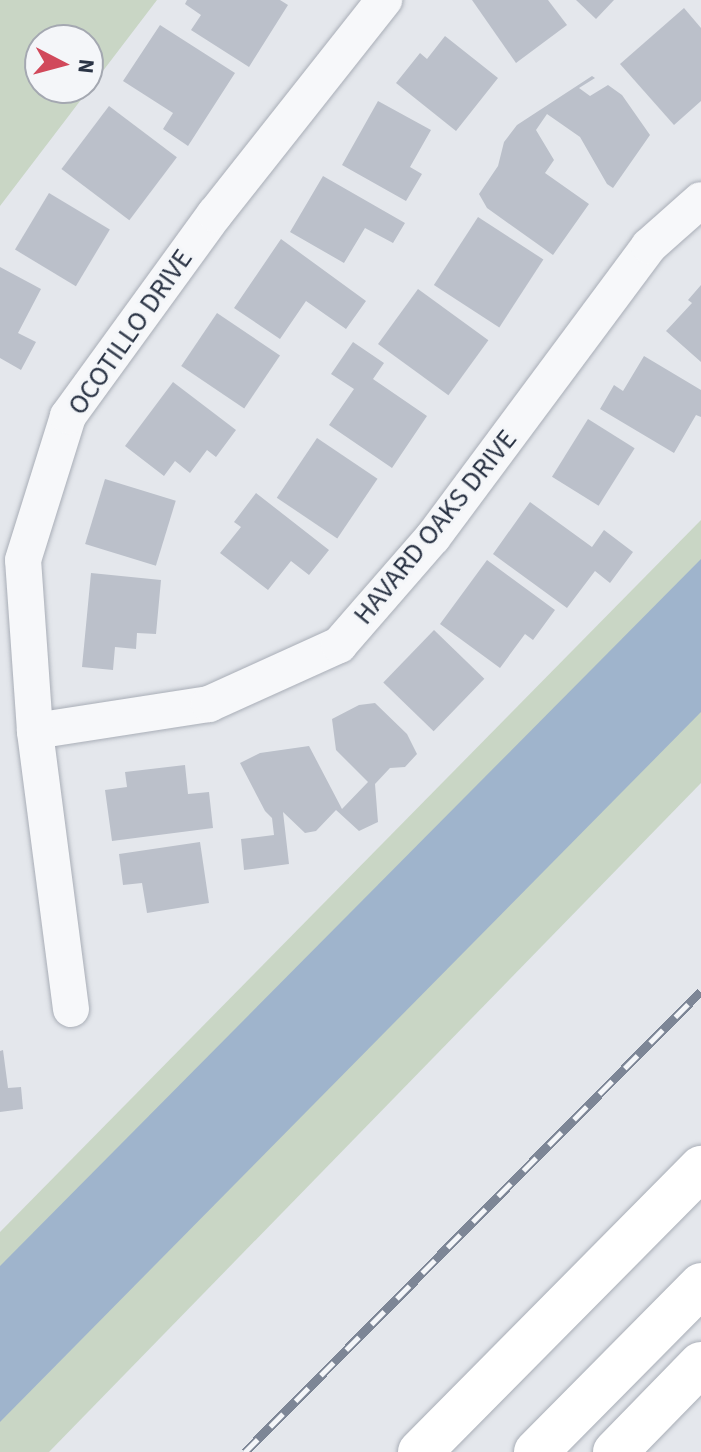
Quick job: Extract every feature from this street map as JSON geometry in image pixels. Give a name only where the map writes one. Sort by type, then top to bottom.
[{"type":"main road","points":[[420,1452],[701,1168]]},
{"type":"main road","points":[[536,1452],[701,1285]]},
{"type":"main road","points":[[615,1452],[701,1364]]},
{"type":"street","name":"OCOTILLO DRIVE","points":[[71,1009],[35,731],[23,560],[68,416],[215,214],[384,0]]},
{"type":"street","name":"HAVARD OAKS DRIVE","points":[[35,731],[209,704],[339,645],[433,537],[649,246],[701,200]]},
{"type":"green space","points":[[0,0],[157,0],[104,70],[104,24],[24,24],[24,104],[78,104],[0,206]]},
{"type":"green space","points":[[701,520],[701,783],[49,1452],[0,1452],[0,1232]]},
{"type":"water","points":[[701,559],[701,712],[0,1422],[0,1266]]},
{"type":"building","points":[[187,0],[280,0],[288,5],[249,67],[191,30],[201,15],[185,4]]},
{"type":"building","points":[[472,0],[548,0],[567,25],[516,63]]},
{"type":"building","points":[[576,0],[614,0],[596,19]]},
{"type":"building","points":[[684,8],[701,28],[701,101],[674,125],[620,64]]},
{"type":"building","points":[[160,25],[235,73],[188,146],[163,129],[173,113],[123,81]]},
{"type":"building","points":[[445,36],[498,78],[456,131],[396,83],[420,53],[427,59]]},
{"type":"building","points":[[592,76],[595,78],[579,88],[590,96],[608,85],[622,95],[650,135],[613,188],[607,184],[580,137],[547,114],[536,130],[554,160],[545,173],[589,204],[553,255],[487,208],[479,194],[498,166],[504,142],[517,125]]},
{"type":"building","points":[[378,101],[431,130],[410,167],[422,174],[406,201],[342,165]]},
{"type":"building","points":[[109,106],[177,157],[129,220],[61,169]]},
{"type":"building","points":[[323,176],[405,223],[393,243],[365,228],[344,263],[290,232]]},
{"type":"building","points":[[49,193],[110,230],[76,286],[15,250]]},
{"type":"building","points":[[478,217],[543,259],[499,327],[434,285]]},
{"type":"building","points":[[281,239],[366,301],[346,329],[306,301],[280,339],[234,308]]},
{"type":"building","points":[[0,267],[41,289],[18,333],[36,342],[21,370],[0,358]]},
{"type":"building","points":[[701,285],[701,362],[666,331],[692,303],[688,300]]},
{"type":"building","points":[[418,289],[488,340],[448,395],[378,344]]},
{"type":"building","points":[[217,313],[280,355],[244,409],[181,366]]},
{"type":"building","points":[[353,342],[384,363],[373,379],[427,416],[392,468],[329,425],[354,389],[331,374]]},
{"type":"building","points":[[644,356],[701,390],[701,417],[696,415],[674,453],[600,409],[614,385],[623,391]]},
{"type":"building","points":[[173,382],[236,430],[216,457],[207,450],[190,473],[175,461],[164,476],[125,446]]},
{"type":"building","points":[[588,419],[635,448],[599,506],[552,477]]},
{"type":"building","points":[[317,438],[378,479],[337,539],[277,498]]},
{"type":"building","points":[[105,479],[176,501],[156,566],[85,544]]},
{"type":"building","points":[[256,493],[329,550],[309,575],[291,561],[268,590],[220,553],[241,527],[234,522]]},
{"type":"building","points":[[530,502],[592,547],[604,530],[633,552],[610,583],[595,571],[567,608],[493,554]]},
{"type":"building","points":[[487,560],[555,610],[533,640],[525,634],[500,668],[440,624]]},
{"type":"building","points":[[91,573],[161,580],[156,634],[137,633],[136,649],[115,647],[113,670],[82,667]]},
{"type":"building","points":[[434,630],[484,679],[434,731],[383,683]]},
{"type":"building","points":[[375,703],[407,734],[417,754],[405,767],[390,768],[375,784],[378,822],[359,831],[336,810],[316,831],[305,833],[283,812],[289,864],[244,870],[241,839],[274,835],[272,818],[265,811],[240,763],[260,753],[309,746],[342,809],[368,782],[336,750],[332,719],[359,705]]},
{"type":"building","points":[[185,765],[188,794],[209,792],[213,828],[112,841],[105,790],[127,787],[125,772]]},
{"type":"building","points":[[200,842],[209,903],[147,913],[142,883],[123,885],[119,854]]},
{"type":"building","points":[[3,1050],[8,1088],[21,1087],[23,1109],[0,1112],[0,1051]]},
{"type":"railway","points":[[245,1452],[701,991]]}]
